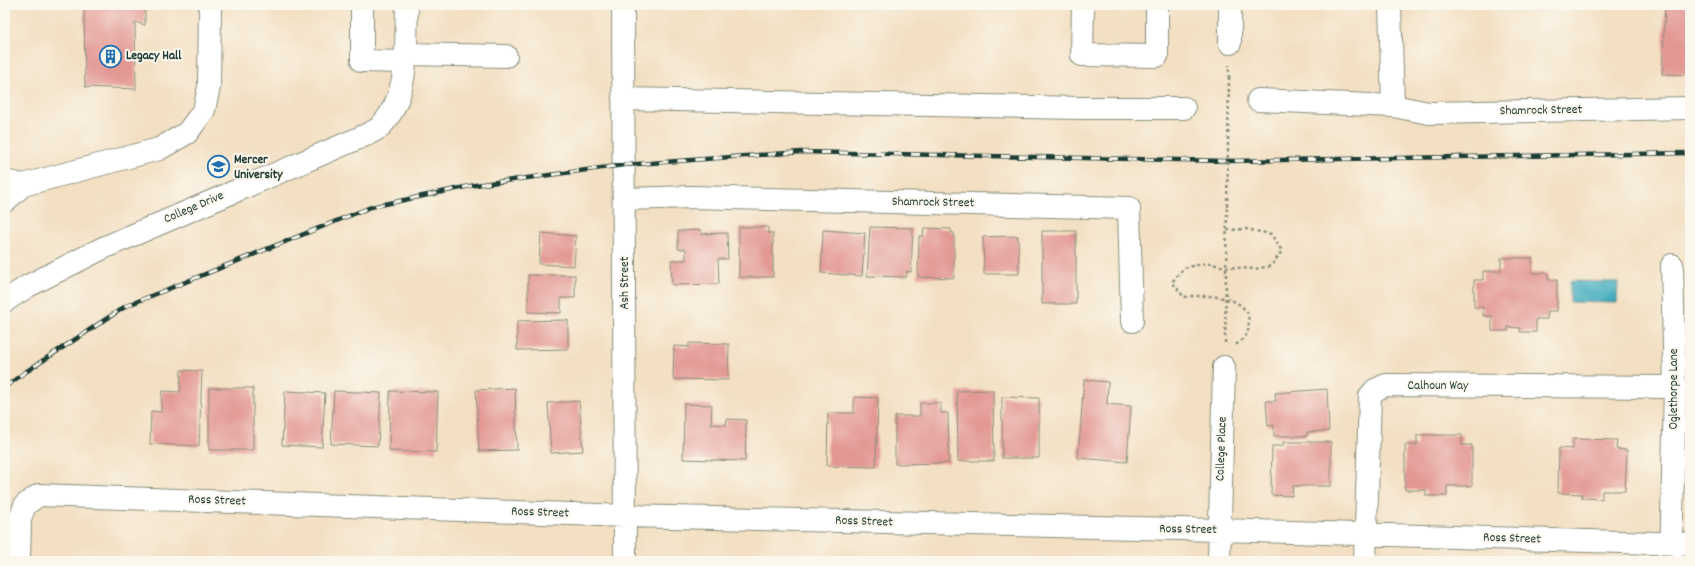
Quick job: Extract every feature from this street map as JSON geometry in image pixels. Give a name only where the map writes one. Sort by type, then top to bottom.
[{"type":"street","points":[[5,201],[14,183],[160,149],[187,133],[204,110],[209,87],[210,5]]},
{"type":"street","points":[[362,5],[362,61],[405,58],[506,56]]},
{"type":"street","name":"College Drive","points":[[5,301],[28,286],[103,248],[359,138],[380,127],[394,108],[402,86],[405,58],[406,5]]},
{"type":"street","name":"Ash Street","points":[[623,5],[625,199],[625,561]]},
{"type":"street","points":[[1083,5],[1082,55],[1157,56],[1157,5]]},
{"type":"street","points":[[1230,5],[1230,43]]},
{"type":"street","points":[[1390,5],[1393,106]]},
{"type":"street","points":[[623,98],[1081,108],[1184,108]]},
{"type":"street","name":"Shamrock Street","points":[[1258,100],[1393,106],[1429,113],[1690,108]]},
{"type":"street","name":"Shamrock Street","points":[[625,199],[699,198],[1130,208],[1132,321]]},
{"type":"street","name":"Oglethorpe Lane","points":[[1672,265],[1677,550]]},
{"type":"street","name":"College Place","points":[[1219,561],[1224,360]]},
{"type":"street","name":"Calhoun Way","points":[[1365,561],[1370,396],[1375,390],[1386,385],[1675,387]]},
{"type":"street","name":"Ross Street","points":[[19,561],[20,519],[25,504],[39,495],[626,516],[1365,534],[1677,550]]},
{"type":"path","points":[[1224,360],[1229,78]]},
{"type":"path","points":[[1224,360],[1244,339],[1250,328],[1248,313],[1237,303],[1226,299],[1200,295],[1184,296],[1172,282],[1184,268],[1206,263],[1226,267],[1255,269],[1271,266],[1282,251],[1270,234],[1246,229],[1227,230]]},
{"type":"water","points":[[1570,281],[1618,282],[1617,303],[1570,302]]},
{"type":"building","name":"Legacy Hall","points":[[84,5],[145,5],[145,25],[135,22],[136,89],[85,87]]},
{"type":"building","points":[[1526,5],[1526,7],[1436,6]]},
{"type":"building","points":[[1665,5],[1690,5],[1690,75],[1662,74]]},
{"type":"building","points":[[739,227],[768,227],[768,233],[773,233],[773,277],[739,277]]},
{"type":"building","points":[[870,227],[913,228],[911,272],[907,271],[906,277],[867,276]]},
{"type":"building","points":[[924,228],[951,229],[951,232],[954,233],[954,278],[918,277],[919,236],[923,236]]},
{"type":"building","points":[[701,230],[701,234],[727,233],[728,259],[718,259],[719,284],[672,285],[671,260],[686,260],[686,249],[678,249],[678,231]]},
{"type":"building","points":[[823,230],[865,233],[862,276],[821,273]]},
{"type":"building","points":[[1042,231],[1076,231],[1076,304],[1042,304]]},
{"type":"building","points":[[541,233],[576,236],[574,266],[539,264]]},
{"type":"building","points":[[1018,236],[1019,274],[984,274],[983,237]]},
{"type":"building","points":[[1501,258],[1532,258],[1532,273],[1548,273],[1548,280],[1557,280],[1557,311],[1548,311],[1547,319],[1536,319],[1536,332],[1520,332],[1520,328],[1508,327],[1508,331],[1492,331],[1492,316],[1483,316],[1483,307],[1474,307],[1474,280],[1483,280],[1483,271],[1501,271]]},
{"type":"building","points":[[528,275],[575,275],[575,298],[561,298],[561,313],[528,312]]},
{"type":"building","points":[[568,320],[568,349],[517,350],[517,321]]},
{"type":"building","points":[[689,343],[729,344],[728,380],[673,379],[674,346],[689,347]]},
{"type":"building","points":[[181,370],[202,371],[199,446],[150,444],[151,411],[161,412],[162,391],[180,392]]},
{"type":"building","points":[[1084,380],[1108,382],[1107,404],[1131,406],[1127,462],[1078,458]]},
{"type":"building","points":[[209,388],[253,388],[253,450],[209,450]]},
{"type":"building","points":[[515,388],[517,450],[479,451],[476,390]]},
{"type":"building","points":[[1327,389],[1329,431],[1307,432],[1307,436],[1274,436],[1274,425],[1268,426],[1266,401],[1276,401],[1275,393]]},
{"type":"building","points":[[993,390],[994,461],[958,461],[957,391]]},
{"type":"building","points":[[285,391],[325,393],[322,447],[282,445]]},
{"type":"building","points":[[334,391],[381,393],[378,446],[331,444]]},
{"type":"building","points":[[390,391],[438,392],[436,452],[389,451]]},
{"type":"building","points":[[854,397],[878,398],[876,467],[827,466],[828,413],[854,413]]},
{"type":"building","points":[[1002,397],[1039,398],[1039,458],[1002,458]]},
{"type":"building","points":[[579,401],[583,451],[551,453],[548,403]]},
{"type":"building","points":[[920,403],[941,403],[941,413],[948,413],[949,463],[895,464],[895,416],[920,416]]},
{"type":"building","points":[[684,404],[712,405],[711,424],[726,425],[727,419],[746,420],[745,461],[683,459]]},
{"type":"building","points":[[1417,435],[1462,435],[1462,445],[1472,445],[1472,486],[1447,486],[1447,496],[1426,496],[1426,490],[1405,490],[1405,445],[1417,445]]},
{"type":"building","points":[[1573,439],[1617,440],[1616,449],[1627,450],[1625,491],[1602,491],[1602,499],[1582,498],[1582,494],[1558,493],[1559,448],[1573,449]]},
{"type":"building","points":[[1283,442],[1331,442],[1331,486],[1293,486],[1292,496],[1271,495],[1272,446],[1283,446]]},
{"type":"building","points":[[70,559],[110,560],[110,561],[70,561]]},
{"type":"railway","points":[[5,387],[126,306],[371,207],[475,185],[624,165],[801,152],[1227,161],[1690,153]]},
{"type":"place","name":"Legacy Hall","points":[[110,56]]},
{"type":"place","name":"Mercer University","points":[[219,167]]}]
